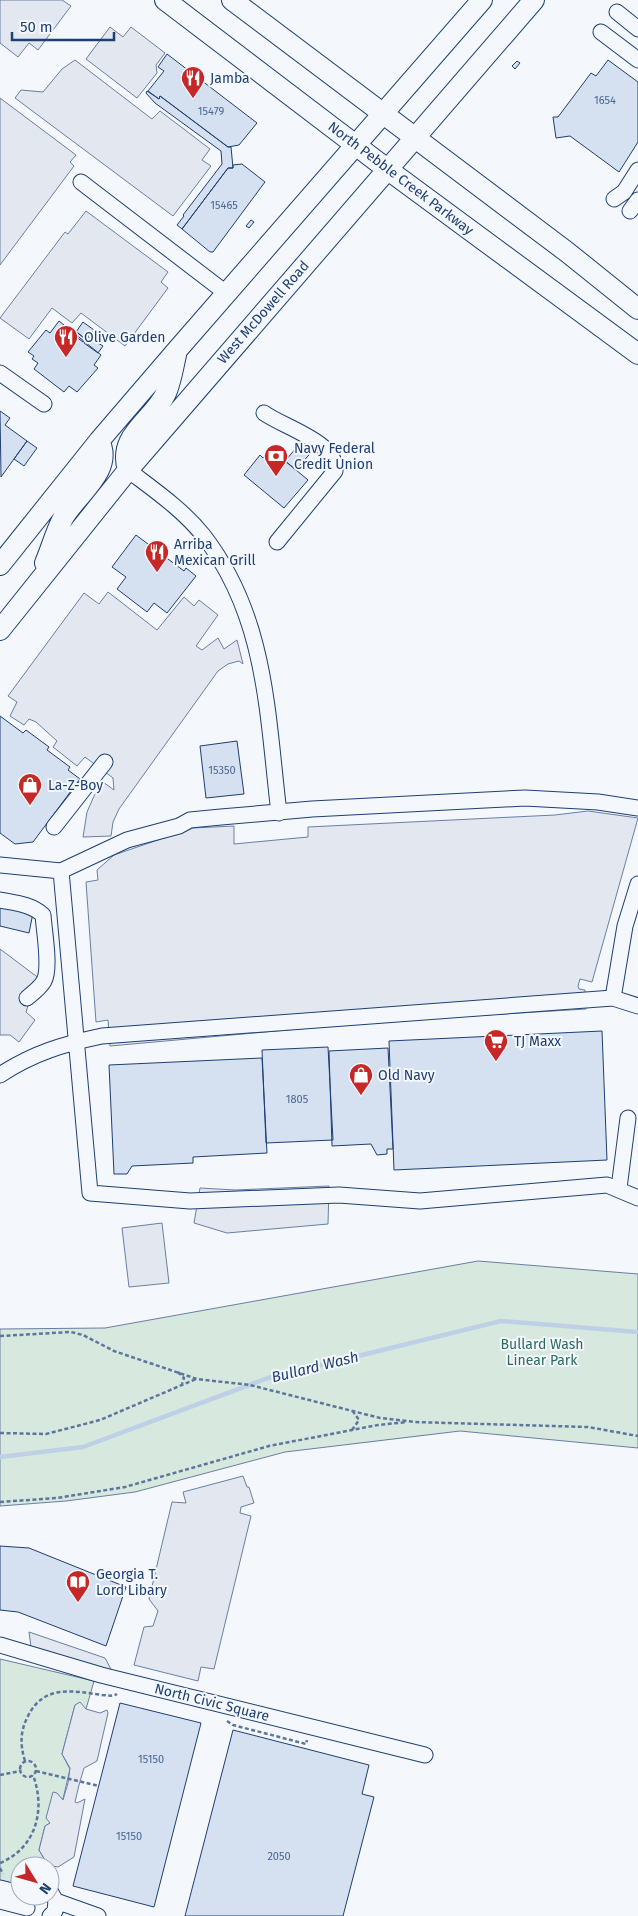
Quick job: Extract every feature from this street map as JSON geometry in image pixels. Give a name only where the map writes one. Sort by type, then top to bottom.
[{"type":"main road","name":"North Pebble Creek Parkway","points":[[165,0],[387,169],[638,354]]},
{"type":"main road","points":[[232,0],[567,252],[638,309]]},
{"type":"main road","points":[[0,564],[99,442],[226,292],[482,0]]},
{"type":"main road","name":"West McDowell Road","points":[[0,630],[128,470],[534,0]]},
{"type":"main road","points":[[128,470],[124,455],[127,444],[165,394],[178,349]]},
{"type":"main road","points":[[38,581],[63,519],[100,470],[103,449],[99,442]]},
{"type":"street","points":[[617,12],[638,29]]},
{"type":"street","points":[[601,32],[638,60]]},
{"type":"street","points":[[614,199],[624,192],[638,170]]},
{"type":"street","points":[[81,182],[226,292]]},
{"type":"street","points":[[0,373],[44,404]]},
{"type":"street","points":[[264,413],[278,423],[303,431],[333,457],[335,464],[335,471],[277,542]]},
{"type":"street","points":[[128,470],[191,522],[219,557],[235,585],[260,654],[266,690],[279,813]]},
{"type":"street","points":[[54,828],[105,762]]},
{"type":"street","points":[[0,865],[61,871],[127,840],[179,826],[190,820],[322,808],[525,798],[598,802],[638,808]]},
{"type":"street","points":[[61,871],[90,1193],[190,1201],[339,1195],[420,1201],[607,1185],[619,1188],[638,1198]]},
{"type":"street","points":[[613,998],[625,926],[638,884]]},
{"type":"street","points":[[0,900],[26,906],[37,910],[42,915],[47,970],[41,985],[27,998]]},
{"type":"street","points":[[0,1075],[25,1059],[75,1042],[102,1036],[613,998],[638,1006]]},
{"type":"street","points":[[619,1188],[628,1118]]},
{"type":"street","name":"North Civic Square","points":[[0,1645],[101,1675],[425,1755]]},
{"type":"street","points":[[60,1899],[98,1916]]},
{"type":"street","points":[[0,1901],[29,1907]]},
{"type":"path","points":[[0,1336],[71,1332],[83,1335],[114,1351],[197,1378],[250,1385],[351,1409],[380,1418],[415,1422],[588,1427],[638,1436]]},
{"type":"path","points":[[177,1371],[184,1378],[182,1385]]},
{"type":"path","points":[[0,1433],[46,1434],[100,1420],[197,1378]]},
{"type":"path","points":[[351,1409],[359,1420],[351,1432]]},
{"type":"path","points":[[0,1502],[57,1498],[125,1487],[269,1446],[351,1432],[378,1425],[415,1422]]},
{"type":"path","points":[[25,1761],[21,1743],[25,1722],[30,1711],[43,1697],[61,1690],[126,1697]]},
{"type":"path","points":[[219,1719],[233,1725],[306,1744],[307,1740],[316,1742]]},
{"type":"path","points":[[20,1771],[21,1764],[25,1761]]},
{"type":"path","points":[[0,1863],[23,1847],[34,1830],[40,1803],[34,1775],[36,1771],[35,1764],[25,1761]]},
{"type":"path","points":[[0,1774],[20,1771]]},
{"type":"path","points":[[20,1771],[27,1778],[34,1775]]},
{"type":"path","points":[[36,1771],[99,1786]]},
{"type":"green space","name":"Bullard Wash Linear Park","points":[[478,1261],[638,1274],[638,1448],[460,1431],[285,1452],[135,1492],[66,1501],[0,1506],[0,1329],[105,1328]]},
{"type":"green space","points":[[0,1659],[94,1681],[86,1709],[75,1705],[62,1754],[70,1769],[63,1799],[61,1799],[50,1823],[45,1826],[39,1850],[42,1856],[10,1856],[10,1887],[0,1886]]},
{"type":"shaded area","points":[[0,0],[62,0],[71,6],[38,50],[29,43],[18,57],[0,43]]},
{"type":"shaded area","points":[[110,27],[123,37],[131,27],[165,53],[156,65],[157,73],[137,98],[86,59]]},
{"type":"shaded area","points":[[75,60],[152,119],[160,111],[210,149],[202,160],[211,166],[173,216],[15,98],[21,90],[43,92],[62,69]]},
{"type":"shaded area","points":[[0,98],[76,155],[70,162],[74,166],[0,265]]},
{"type":"shaded area","points":[[86,211],[168,272],[161,282],[168,288],[125,346],[81,313],[72,323],[52,308],[29,339],[0,318],[65,232],[68,234]]},
{"type":"shaded area","points":[[108,592],[157,630],[184,597],[194,606],[199,600],[218,615],[196,646],[202,650],[218,638],[224,649],[237,640],[243,664],[239,661],[228,664],[218,671],[119,809],[113,822],[111,836],[83,837],[87,812],[94,796],[103,782],[114,790],[113,778],[85,757],[77,766],[53,747],[57,741],[36,722],[29,719],[24,725],[10,716],[17,702],[8,696],[84,593],[99,604]]},
{"type":"shaded area","points":[[588,811],[638,818],[592,982],[580,979],[578,986],[579,989],[585,990],[586,1009],[387,1021],[110,1046],[108,1020],[96,1022],[86,882],[98,880],[97,870],[114,855],[193,828],[234,826],[234,844],[308,837],[308,827],[555,815]]},
{"type":"shaded area","points":[[0,949],[40,979],[34,988],[26,1012],[35,1020],[19,1042],[10,1035],[0,1035]]},
{"type":"shaded area","points":[[329,1186],[328,1224],[227,1233],[194,1223],[200,1188],[235,1190]]},
{"type":"shaded area","points":[[162,1223],[169,1283],[129,1287],[122,1228]]},
{"type":"shaded area","points":[[243,1476],[254,1503],[241,1507],[240,1513],[251,1516],[214,1669],[201,1667],[198,1681],[134,1665],[144,1627],[153,1626],[158,1611],[149,1599],[172,1502],[186,1503],[183,1492]]},
{"type":"shaded area","points":[[29,1632],[105,1658],[113,1673],[31,1647]]},
{"type":"shaded area","points":[[80,1702],[86,1709],[100,1713],[107,1710],[108,1713],[97,1761],[84,1768],[79,1785],[75,1802],[77,1803],[85,1799],[74,1857],[60,1866],[60,1856],[43,1856],[39,1850],[45,1826],[50,1823],[46,1818],[53,1792],[57,1793],[63,1800],[68,1783],[70,1768],[62,1754],[75,1705]]},
{"type":"building","points":[[167,54],[257,123],[239,145],[228,147],[160,96],[159,99],[148,91],[164,71],[158,67]]},
{"type":"building","points":[[608,60],[638,82],[638,142],[619,172],[570,136],[556,138],[553,117],[558,117],[591,73],[596,76]]},
{"type":"building","points":[[517,61],[520,63],[515,69],[512,66]]},
{"type":"building","points":[[147,91],[159,99],[160,96],[228,147],[231,147],[233,168],[228,168],[182,229],[177,225],[183,215],[222,164],[221,151],[155,103],[146,93]]},
{"type":"building","points":[[242,164],[265,182],[213,252],[210,252],[182,229],[228,168],[233,168],[233,165]]},
{"type":"building","points":[[251,220],[254,222],[249,228],[246,226]]},
{"type":"building","name":"Olive Garden","points":[[59,321],[101,355],[94,365],[98,368],[77,392],[69,386],[64,392],[34,369],[38,363],[32,359],[34,356],[28,352],[46,330],[50,333]]},
{"type":"building","points":[[83,322],[94,330],[86,339],[76,332]]},
{"type":"building","points":[[77,332],[85,339],[83,342],[75,336]]},
{"type":"building","points":[[88,337],[103,346],[98,353],[84,343]]},
{"type":"building","points":[[0,411],[10,418],[5,425],[27,441],[1,477]]},
{"type":"building","points":[[303,440],[314,449],[296,470],[285,461]]},
{"type":"building","points":[[27,441],[37,448],[24,466],[14,459]]},
{"type":"building","name":"Navy Federal Credit Union","points":[[271,449],[308,480],[284,508],[244,475],[260,455],[263,458]]},
{"type":"building","name":"Arriba Mexican Grill","points":[[136,535],[184,571],[186,568],[196,576],[167,613],[154,603],[147,612],[117,589],[126,577],[112,567]]},
{"type":"building","name":"La-Z-Boy","points":[[0,716],[23,733],[26,730],[49,747],[47,750],[70,767],[68,770],[80,779],[33,842],[15,844],[0,833]]},
{"type":"building","points":[[237,741],[244,794],[206,798],[200,746]]},
{"type":"building","points":[[0,906],[33,913],[29,933],[0,926]]},
{"type":"building","points":[[602,1031],[607,1160],[394,1170],[389,1041]]},
{"type":"building","points":[[328,1047],[333,1140],[266,1143],[262,1050]]},
{"type":"building","name":"Old Navy","points":[[388,1048],[393,1149],[387,1149],[387,1154],[377,1155],[371,1144],[332,1146],[329,1051]]},
{"type":"building","points":[[262,1058],[267,1153],[193,1157],[193,1163],[132,1166],[127,1174],[114,1174],[109,1065]]},
{"type":"building","points":[[0,1546],[29,1548],[126,1587],[106,1646],[18,1612],[0,1610]]},
{"type":"building","points":[[120,1703],[201,1723],[154,1907],[73,1886]]},
{"type":"building","points":[[233,1730],[369,1765],[362,1794],[374,1797],[343,1916],[185,1916]]},
{"type":"waterway","name":"Bullard Wash","points":[[0,1457],[83,1447],[268,1378],[501,1321],[638,1332]]},
{"type":"place","name":"Jamba","points":[[193,99]]},
{"type":"place","name":"Olive Garden","points":[[66,358]]},
{"type":"place","name":"Navy Federal Credit Union","points":[[276,477]]},
{"type":"place","name":"Arriba Mexican Grill","points":[[157,573]]},
{"type":"place","name":"La-Z-Boy","points":[[30,806]]},
{"type":"place","name":"TJ Maxx","points":[[496,1062]]},
{"type":"place","name":"Old Navy","points":[[361,1096]]},
{"type":"place","name":"Georgia T. Lord Libary","points":[[78,1603]]}]
